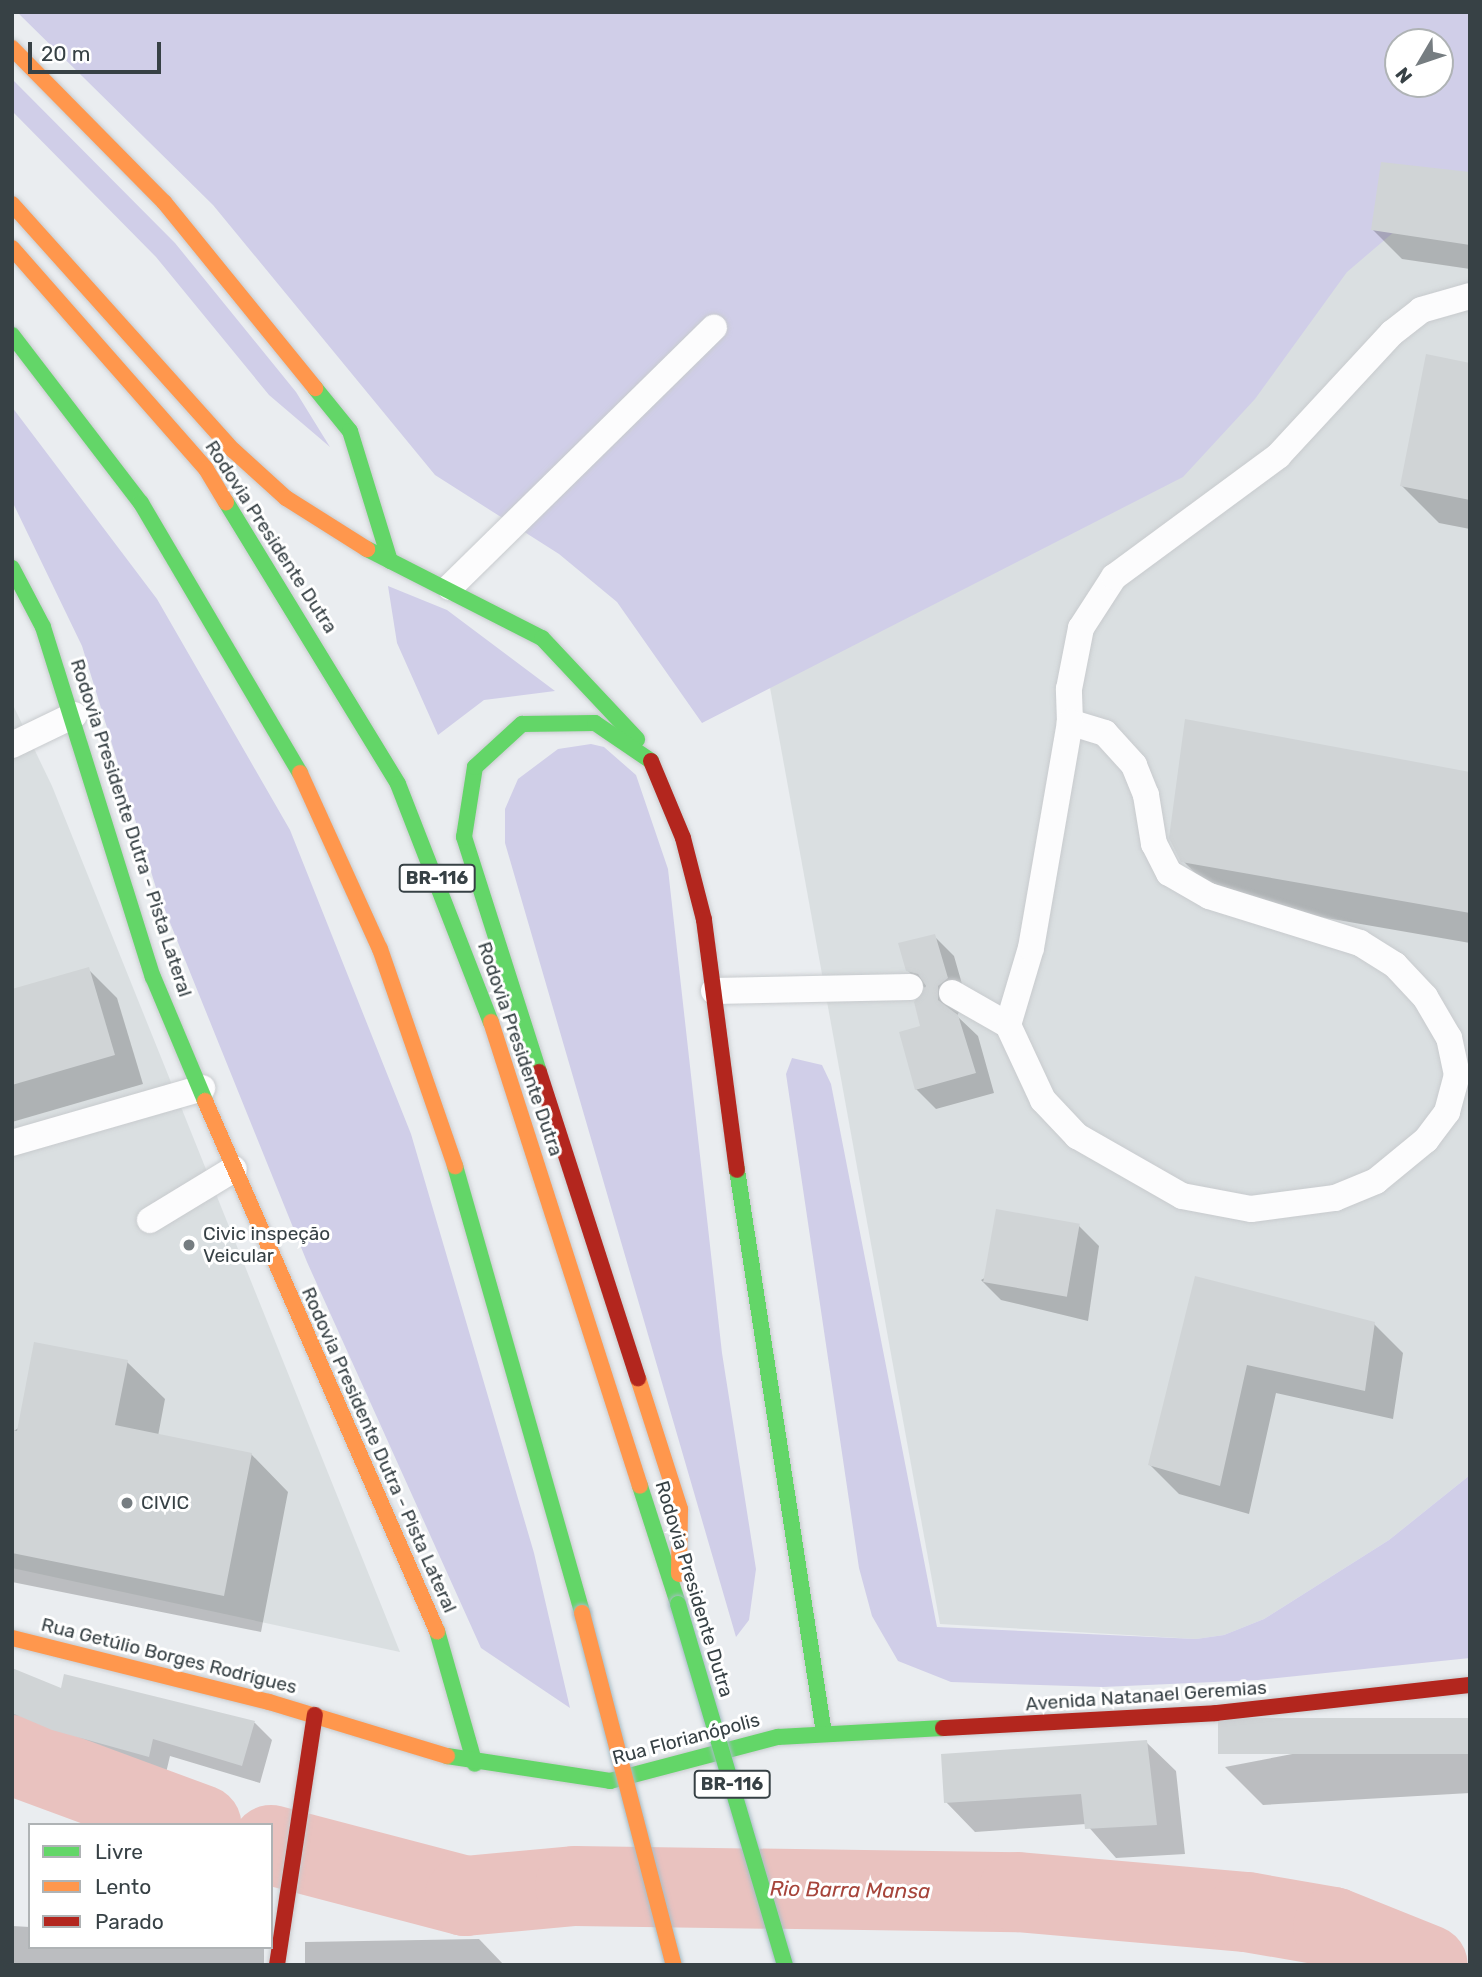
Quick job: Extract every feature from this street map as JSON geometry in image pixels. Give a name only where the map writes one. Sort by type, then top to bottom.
[{"type":"main road","points":[[12,48],[164,202],[350,431],[390,561]]},
{"type":"main road","points":[[12,204],[233,450],[331,530],[390,561],[450,587],[542,638],[626,721],[652,761],[683,838],[714,991],[824,1733]]},
{"type":"main road","name":"Rodovia Presidente Dutra","points":[[12,248],[206,469],[398,785],[499,1043],[678,1604],[785,1965]]},
{"type":"main road","points":[[12,335],[87,426],[272,719],[380,949],[466,1197],[582,1613],[674,1965]]},
{"type":"main road","points":[[12,359],[87,426]]},
{"type":"main road","name":"Rodovia Presidente Dutra - Pista Lateral","points":[[12,568],[43,627],[74,715],[153,977],[202,1088],[234,1170],[443,1645],[475,1764]]},
{"type":"main road","points":[[652,761],[595,723],[522,724],[475,767],[464,837],[680,1509],[678,1604]]},
{"type":"main road","name":"Rua Getúlio Borges Rodrigues","points":[[12,1638],[315,1715]]},
{"type":"main road","name":"Avenida Natanael Geremias","points":[[824,1733],[1216,1713],[1470,1685]]},
{"type":"main road","points":[[277,1965],[315,1715]]},
{"type":"main road","name":"Rua Florianópolis","points":[[315,1715],[475,1764],[610,1781],[778,1737],[824,1733]]},
{"type":"lane","points":[[1008,1025],[1031,948],[1070,722],[1072,656],[1081,628],[1114,577],[1279,456],[1392,333],[1421,310],[1470,296]]},
{"type":"lane","points":[[450,587],[714,328]]},
{"type":"lane","points":[[12,745],[74,715]]},
{"type":"lane","points":[[952,993],[1008,1025],[1043,1100],[1077,1136],[1182,1196],[1251,1209],[1335,1198],[1376,1181],[1426,1140],[1447,1112],[1457,1075],[1449,1038],[1425,997],[1395,965],[1360,943],[1209,896],[1169,873],[1154,844],[1146,794],[1134,765],[1105,733],[1070,722]]},
{"type":"lane","points":[[714,991],[910,987]]},
{"type":"lane","points":[[12,1143],[202,1088]]},
{"type":"lane","points":[[150,1220],[234,1170]]},
{"type":"shaded area","points":[[17,12],[1470,12],[1470,176],[1436,196],[1347,272],[1255,399],[1183,477],[702,723],[617,602],[559,554],[435,475],[213,205]]},
{"type":"shaded area","points":[[12,79],[175,243],[296,392],[330,447],[269,395],[156,257],[12,111]]},
{"type":"shaded area","points":[[1470,145],[1470,1475],[1389,1540],[1264,1619],[1224,1635],[1196,1639],[940,1624],[765,660]]},
{"type":"shaded area","points":[[12,407],[157,599],[290,830],[411,1134],[534,1553],[570,1708],[481,1648],[307,1262],[156,888],[82,646],[12,501]]},
{"type":"shaded area","points":[[388,586],[447,610],[555,691],[484,700],[438,735],[397,643]]},
{"type":"shaded area","points":[[12,703],[52,786],[400,1652],[12,1568]]},
{"type":"shaded area","points":[[591,744],[604,747],[636,775],[668,869],[722,1353],[756,1569],[749,1620],[736,1637],[505,843],[505,809],[518,779],[558,749]]},
{"type":"shaded area","points":[[792,1058],[822,1065],[831,1084],[937,1627],[1196,1639],[1224,1635],[1264,1619],[1389,1540],[1470,1475],[1470,1658],[1258,1680],[1103,1687],[951,1682],[898,1661],[872,1616],[859,1568],[786,1074]]},
{"type":"building","points":[[1381,162],[1470,172],[1470,245],[1371,230]]},
{"type":"building","points":[[1426,354],[1470,363],[1470,500],[1400,486]]},
{"type":"building","points":[[1185,719],[1470,772],[1470,913],[1181,862],[1169,838]]},
{"type":"building","points":[[935,934],[948,978],[938,986],[938,1000],[958,1015],[976,1073],[915,1090],[899,1032],[920,1026],[914,1002],[926,986],[918,974],[906,971],[898,943]]},
{"type":"building","points":[[89,967],[115,1055],[12,1085],[12,989]]},
{"type":"building","points":[[996,1209],[1080,1224],[1067,1297],[983,1282]]},
{"type":"building","points":[[1195,1276],[1375,1322],[1365,1391],[1247,1365],[1220,1486],[1148,1465]]},
{"type":"building","name":"CIVIC","points":[[34,1342],[128,1360],[115,1425],[252,1453],[224,1596],[12,1553],[12,1430],[17,1431]]},
{"type":"building","points":[[12,1668],[61,1688],[64,1674],[255,1721],[242,1766],[153,1739],[149,1757],[52,1730],[12,1713]]},
{"type":"building","points":[[1218,1718],[1470,1718],[1470,1754],[1218,1754]]},
{"type":"building","points":[[1147,1740],[1157,1825],[1085,1829],[1081,1794],[944,1803],[941,1754]]},
{"type":"waterway","name":"Rio Barra Mansa","points":[[12,1755],[196,1823]]},
{"type":"waterway","name":"Rio Barra Mansa","points":[[273,1846],[465,1896],[575,1886],[1018,1892],[1247,1912],[1333,1927],[1428,1965]]},
{"type":"traffic: fast","points":[[12,335],[141,503],[300,773]]},
{"type":"traffic: fast","points":[[315,388],[350,431],[390,561]]},
{"type":"traffic: fast","points":[[226,502],[398,784],[491,1022]]},
{"type":"traffic: fast","points":[[367,549],[542,638],[637,739]]},
{"type":"traffic: fast","points":[[12,568],[43,627],[153,977],[205,1101]]},
{"type":"traffic: fast","points":[[539,1072],[464,837],[475,767],[522,724],[595,723],[651,761]]},
{"type":"traffic: fast","points":[[455,1166],[582,1613]]},
{"type":"traffic: fast","points":[[737,1170],[824,1733]]},
{"type":"traffic: fast","points":[[640,1486],[678,1604]]},
{"type":"traffic: fast","points":[[678,1604],[785,1965]]},
{"type":"traffic: fast","points":[[437,1631],[475,1764]]},
{"type":"traffic: fast","points":[[447,1756],[610,1781],[778,1737],[943,1728]]},
{"type":"traffic: slow","points":[[12,48],[164,202],[315,388]]},
{"type":"traffic: slow","points":[[12,204],[233,450],[286,498],[367,549]]},
{"type":"traffic: slow","points":[[12,248],[206,469],[226,502]]},
{"type":"traffic: slow","points":[[300,773],[380,949],[455,1166]]},
{"type":"traffic: slow","points":[[491,1022],[640,1486]]},
{"type":"traffic: slow","points":[[205,1101],[437,1631]]},
{"type":"traffic: slow","points":[[638,1378],[680,1509],[679,1574]]},
{"type":"traffic: slow","points":[[582,1613],[674,1965]]},
{"type":"traffic: slow","points":[[12,1638],[269,1702],[447,1756]]},
{"type":"traffic: jam","points":[[651,761],[683,838],[704,920],[737,1170]]},
{"type":"traffic: jam","points":[[539,1072],[638,1378]]},
{"type":"traffic: jam","points":[[943,1728],[1216,1713],[1470,1685]]},
{"type":"traffic: jam","points":[[277,1965],[315,1715]]},
{"type":"place","name":"Civic inspeção Veicular","points":[[189,1245]]},
{"type":"place","name":"CIVIC","points":[[127,1503]]}]
